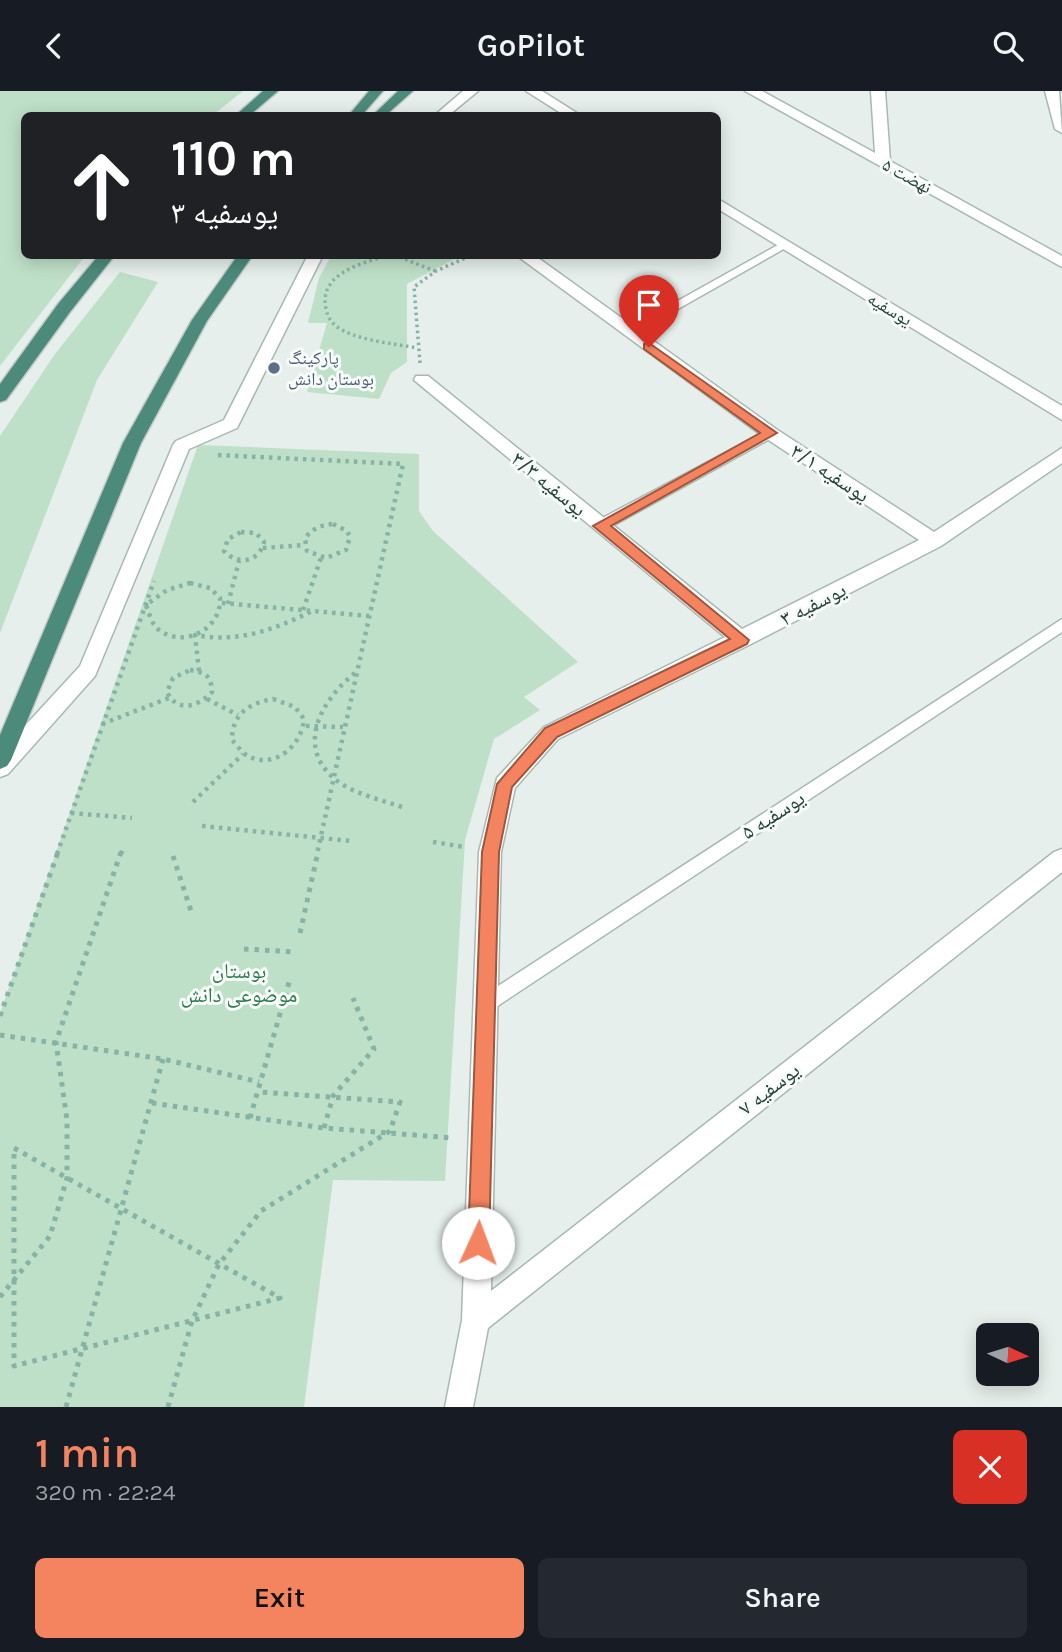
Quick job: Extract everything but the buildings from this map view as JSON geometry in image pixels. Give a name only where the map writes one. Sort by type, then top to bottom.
[{"type":"highway","points":[[246,112],[271,91]]},
{"type":"highway","points":[[358,112],[376,91]]},
{"type":"highway","points":[[382,112],[406,91]]},
{"type":"highway","points":[[0,396],[64,308],[105,259]]},
{"type":"highway","points":[[0,760],[132,443],[200,320],[243,259]]},
{"type":"street","points":[[445,112],[471,91]]},
{"type":"street","points":[[533,91],[568,112]]},
{"type":"street","name":"نهضت ۵","points":[[752,91],[1062,262]]},
{"type":"street","points":[[878,91],[883,162]]},
{"type":"street","points":[[1052,91],[1062,129]]},
{"type":"street","name":"یوسفیه","points":[[721,206],[1062,414]]},
{"type":"street","points":[[0,768],[88,670],[182,445],[231,424],[314,259]]},
{"type":"street","name":"یوسفیه ۳/۱","points":[[528,259],[770,433],[934,541]]},
{"type":"street","name":"یوسفیه ۳/۳","points":[[422,380],[741,640]]},
{"type":"street","name":"یوسفیه ۳","points":[[484,1005],[490,852],[505,784],[551,733],[934,541],[1062,454]]},
{"type":"street","name":"یوسفیه ۷","points":[[476,1320],[1062,859]]},
{"type":"street","points":[[459,1407],[476,1320],[484,1005]]},
{"type":"lane","points":[[628,332],[785,244]]},
{"type":"lane","points":[[600,526],[770,433]]},
{"type":"lane","name":"یوسفیه ۵","points":[[484,1005],[1062,625]]},
{"type":"path","points":[[380,259],[346,269],[331,284],[324,298],[326,314],[334,325],[352,335],[417,348]]},
{"type":"path","points":[[399,259],[436,271]]},
{"type":"path","points":[[422,380],[417,348],[414,287],[436,271],[463,259]]},
{"type":"path","points":[[211,454],[403,464],[332,777],[300,933]]},
{"type":"path","points":[[333,524],[347,531],[349,544],[346,550],[330,558],[321,558],[307,551],[305,538],[316,527],[333,524]]},
{"type":"path","points":[[256,533],[264,542],[263,548],[255,558],[239,561],[232,559],[224,551],[225,545],[233,535],[256,533]]},
{"type":"path","points":[[263,548],[304,545]]},
{"type":"path","points":[[303,610],[321,558]]},
{"type":"path","points":[[228,604],[239,561]]},
{"type":"path","points":[[0,1016],[155,580]]},
{"type":"path","points":[[146,605],[167,590],[190,583],[212,588],[222,603],[369,616]]},
{"type":"path","points":[[195,635],[216,621],[222,603]]},
{"type":"path","points":[[146,605],[161,631],[171,636],[195,635],[214,640],[276,629],[312,611]]},
{"type":"path","points":[[195,635],[199,671]]},
{"type":"path","points":[[199,671],[211,678],[212,692],[207,699],[191,707],[174,704],[169,698],[169,684],[173,678],[181,673],[199,671]]},
{"type":"path","points":[[356,673],[335,687],[313,726],[317,753],[332,777],[357,792],[402,807]]},
{"type":"path","points":[[102,724],[169,698]]},
{"type":"path","points":[[207,699],[238,715]]},
{"type":"path","points":[[273,699],[296,707],[306,726],[303,738],[295,748],[269,760],[243,754],[232,740],[231,732],[238,715],[260,701],[273,699]]},
{"type":"path","points":[[306,726],[344,727]]},
{"type":"path","points":[[193,803],[243,754]]},
{"type":"path","points":[[71,813],[132,818]]},
{"type":"path","points":[[202,825],[351,841]]},
{"type":"path","points":[[0,1297],[50,1236],[67,1178],[67,1120],[56,1042],[123,848]]},
{"type":"path","points":[[173,856],[192,914]]},
{"type":"path","points":[[244,949],[296,952]]},
{"type":"path","points":[[250,1118],[290,979]]},
{"type":"path","points":[[324,1128],[333,1096],[374,1049],[354,998]]},
{"type":"path","points":[[0,1035],[163,1059],[259,1082]]},
{"type":"path","points":[[66,1407],[163,1059]]},
{"type":"path","points":[[168,1407],[192,1321],[219,1264],[261,1211],[390,1131],[400,1102],[259,1092]]},
{"type":"path","points":[[152,1103],[324,1128],[390,1131],[481,1142]]},
{"type":"path","points":[[14,1148],[67,1178],[219,1264],[280,1298],[14,1366],[14,1148]]},
{"type":"green space","points":[[0,91],[243,91],[217,112],[21,112],[21,259],[83,259],[0,366]]},
{"type":"green space","points":[[329,259],[454,259],[407,284],[407,362],[391,373],[379,399],[307,392],[327,323],[308,323],[319,278]]},
{"type":"green space","points":[[120,272],[158,282],[97,380],[0,633],[0,436],[55,354]]},
{"type":"green space","name":"بوستان موضوعی دانش","points":[[198,445],[419,454],[419,511],[433,531],[578,662],[524,697],[540,710],[494,739],[465,840],[445,1181],[333,1180],[304,1407],[0,1407],[0,1013]]},
{"type":"place","name":"پارکینگ بوستان دانش","points":[[274,368]]},
{"type":"route","points":[[478,1243],[490,852],[505,784],[551,733],[741,640],[600,526],[770,433],[649,347]]}]
